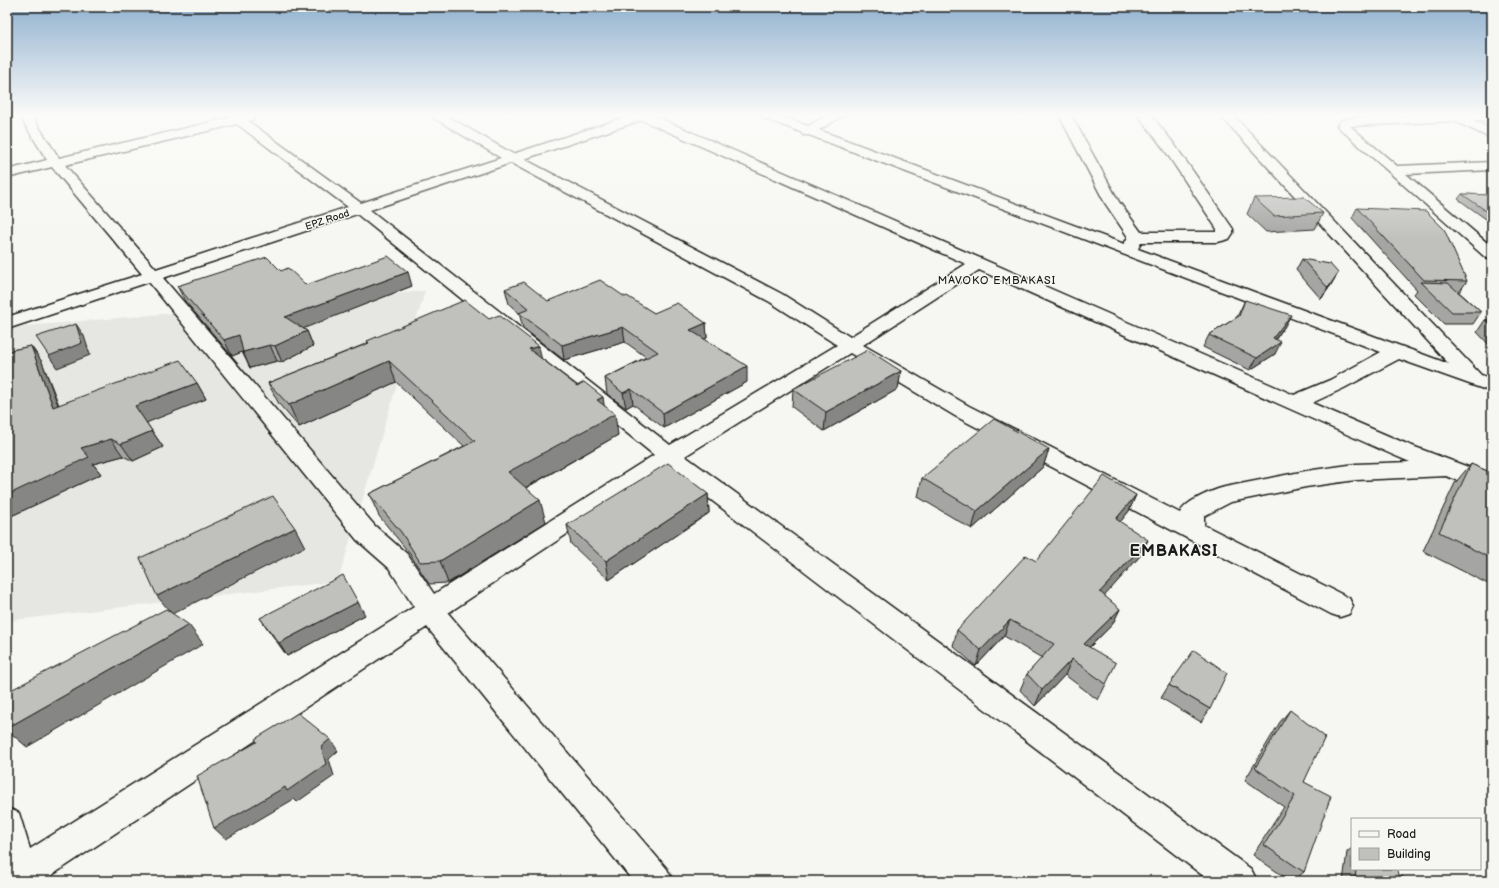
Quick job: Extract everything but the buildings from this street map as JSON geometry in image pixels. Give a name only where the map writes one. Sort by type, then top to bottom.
[{"type":"street","points":[[51,156],[366,533],[398,561],[430,610],[655,881]]},
{"type":"street","points":[[7,174],[78,156]]},
{"type":"street","points":[[293,156],[669,456],[1239,881]]},
{"type":"street","points":[[508,156],[776,298],[850,345],[962,411],[1340,606]]},
{"type":"street","name":"EPZ Road","points":[[7,323],[360,209],[516,156]]},
{"type":"street","points":[[735,156],[1294,403],[1400,449],[1492,485]]},
{"type":"street","points":[[873,156],[1484,383]]},
{"type":"street","points":[[1087,156],[1112,204],[1136,237]]},
{"type":"street","points":[[1136,237],[1218,237],[1223,236],[1226,233],[1225,229],[1175,156]]},
{"type":"street","points":[[1266,156],[1484,383],[1492,398]]},
{"type":"street","points":[[1378,156],[1492,255]]},
{"type":"street","points":[[1394,170],[1492,166]]},
{"type":"street","points":[[1470,236],[1492,237]]},
{"type":"street","points":[[1128,251],[1136,237]]},
{"type":"street","points":[[7,825],[16,879],[669,456],[850,345],[978,264]]},
{"type":"street","points":[[1294,403],[1339,384],[1377,361],[1398,352]]},
{"type":"street","points":[[1192,530],[1192,512],[1225,495],[1306,479],[1356,472],[1448,468]]},
{"type":"shaded area","points":[[425,291],[338,581],[7,621],[7,332],[15,327]]},
{"type":"district","name":"MAVOKO EMBAKASI","points":[[997,280]]},
{"type":"district","name":"EMBAKASI","points":[[1174,550]]}]
